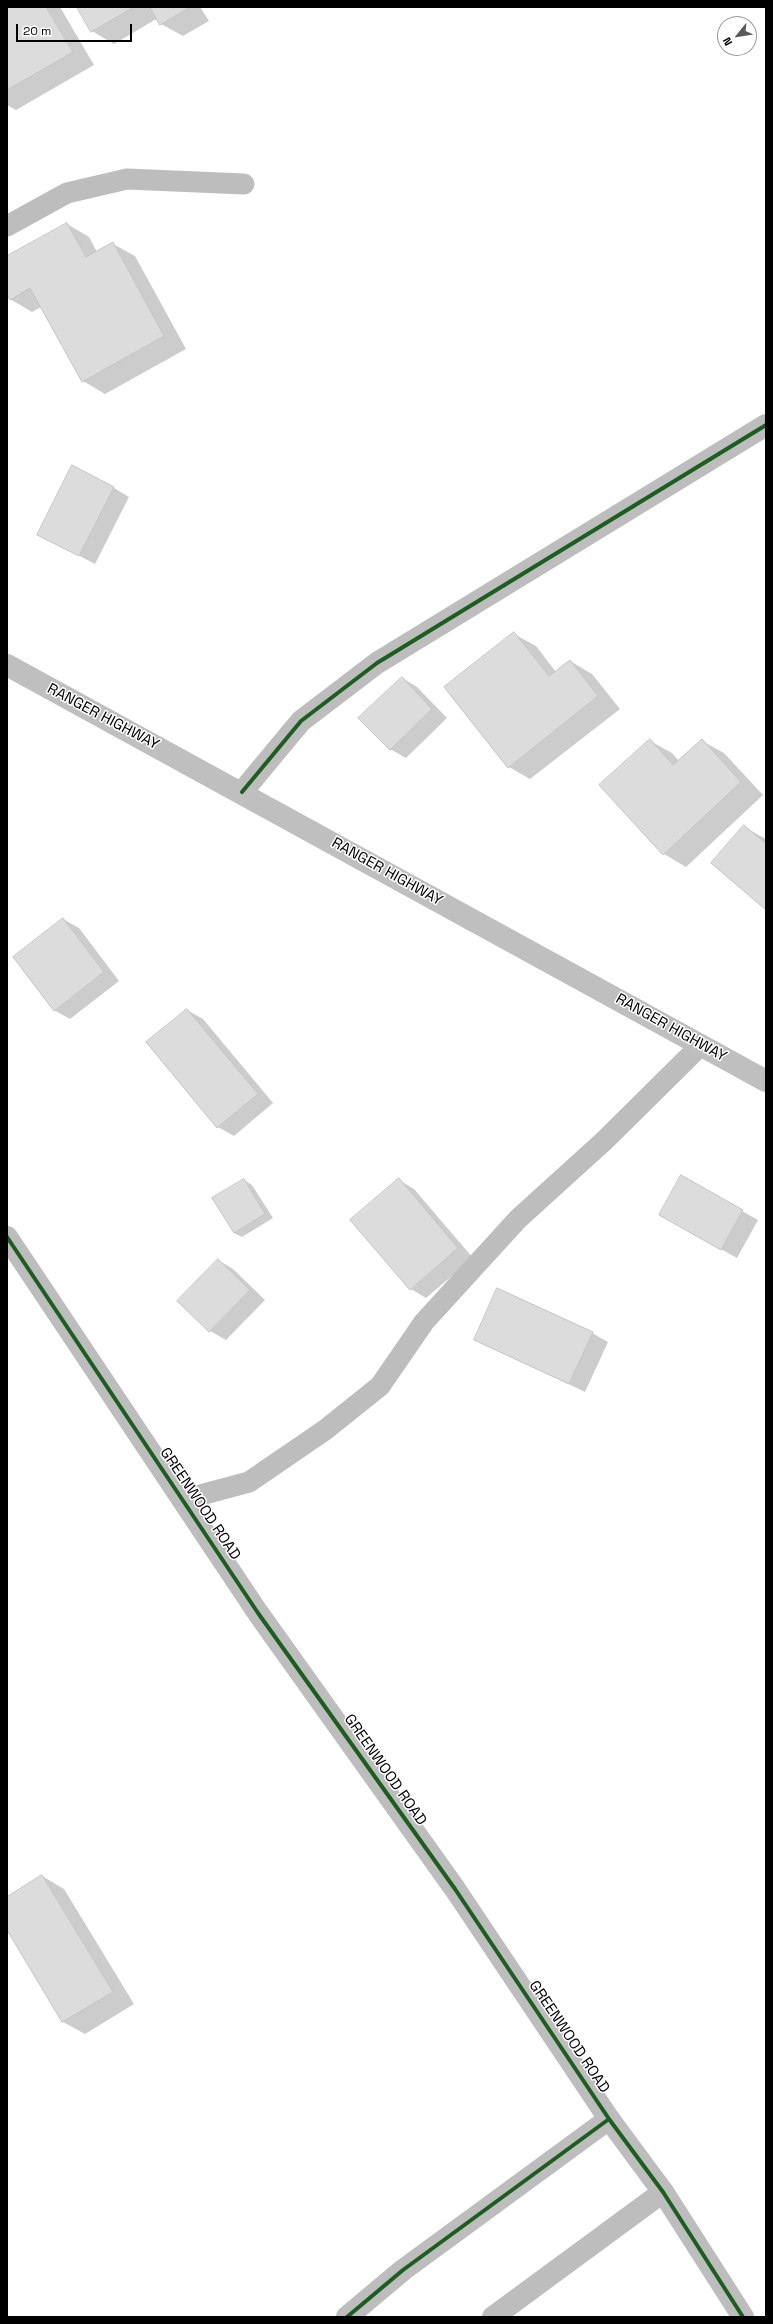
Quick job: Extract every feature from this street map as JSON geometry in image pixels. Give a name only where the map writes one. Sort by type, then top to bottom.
[{"type":"main road","name":"RANGER HIGHWAY","points":[[7,665],[242,792],[766,1081]]},
{"type":"street","points":[[242,792],[301,721],[377,663],[766,425]]},
{"type":"street","name":"GREENWOOD ROAD","points":[[7,1237],[263,1620],[455,1889],[609,2119],[663,2192],[742,2317]]},
{"type":"street","points":[[347,2317],[403,2270],[609,2119]]},
{"type":"street","points":[[493,2317],[663,2192]]},
{"type":"lane","points":[[7,226],[67,193],[126,179],[244,184]]},
{"type":"lane","points":[[182,1500],[250,1482],[325,1430],[380,1386],[424,1322],[518,1219],[604,1141],[701,1045]]},
{"type":"building","points":[[7,7],[46,7],[73,52],[7,90]]},
{"type":"building","points":[[77,7],[134,7],[91,32]]},
{"type":"building","points":[[150,7],[186,7],[187,9],[160,25]]},
{"type":"building","points":[[67,223],[86,257],[113,242],[164,336],[82,382],[30,288],[10,300],[7,295],[7,256]]},
{"type":"building","points":[[72,465],[114,487],[79,556],[37,535]]},
{"type":"building","points":[[514,632],[549,676],[570,660],[598,696],[508,768],[444,687]]},
{"type":"building","points":[[402,677],[432,709],[390,750],[358,718]]},
{"type":"building","points":[[650,739],[673,765],[702,739],[741,782],[663,855],[599,785]]},
{"type":"building","points":[[744,825],[766,844],[766,910],[711,863]]},
{"type":"building","points":[[63,918],[104,972],[54,1011],[13,957]]},
{"type":"building","points":[[187,1009],[258,1094],[217,1128],[146,1042]]},
{"type":"building","points":[[681,1175],[743,1210],[721,1250],[659,1215]]},
{"type":"building","points":[[399,1178],[458,1248],[410,1290],[350,1220]]},
{"type":"building","points":[[244,1179],[265,1214],[234,1233],[212,1198]]},
{"type":"building","points":[[218,1259],[250,1290],[209,1332],[177,1301]]},
{"type":"building","points":[[497,1288],[593,1332],[569,1384],[474,1340]]},
{"type":"building","points":[[42,1875],[113,1992],[62,2022],[7,1930],[7,1897]]},
{"type":"cycle path","points":[[242,792],[301,721],[377,663],[766,425]]},
{"type":"cycle path","points":[[7,1237],[258,1613],[455,1889],[609,2119],[663,2192],[743,2317]]},
{"type":"cycle path","points":[[347,2317],[403,2270],[609,2119]]}]
